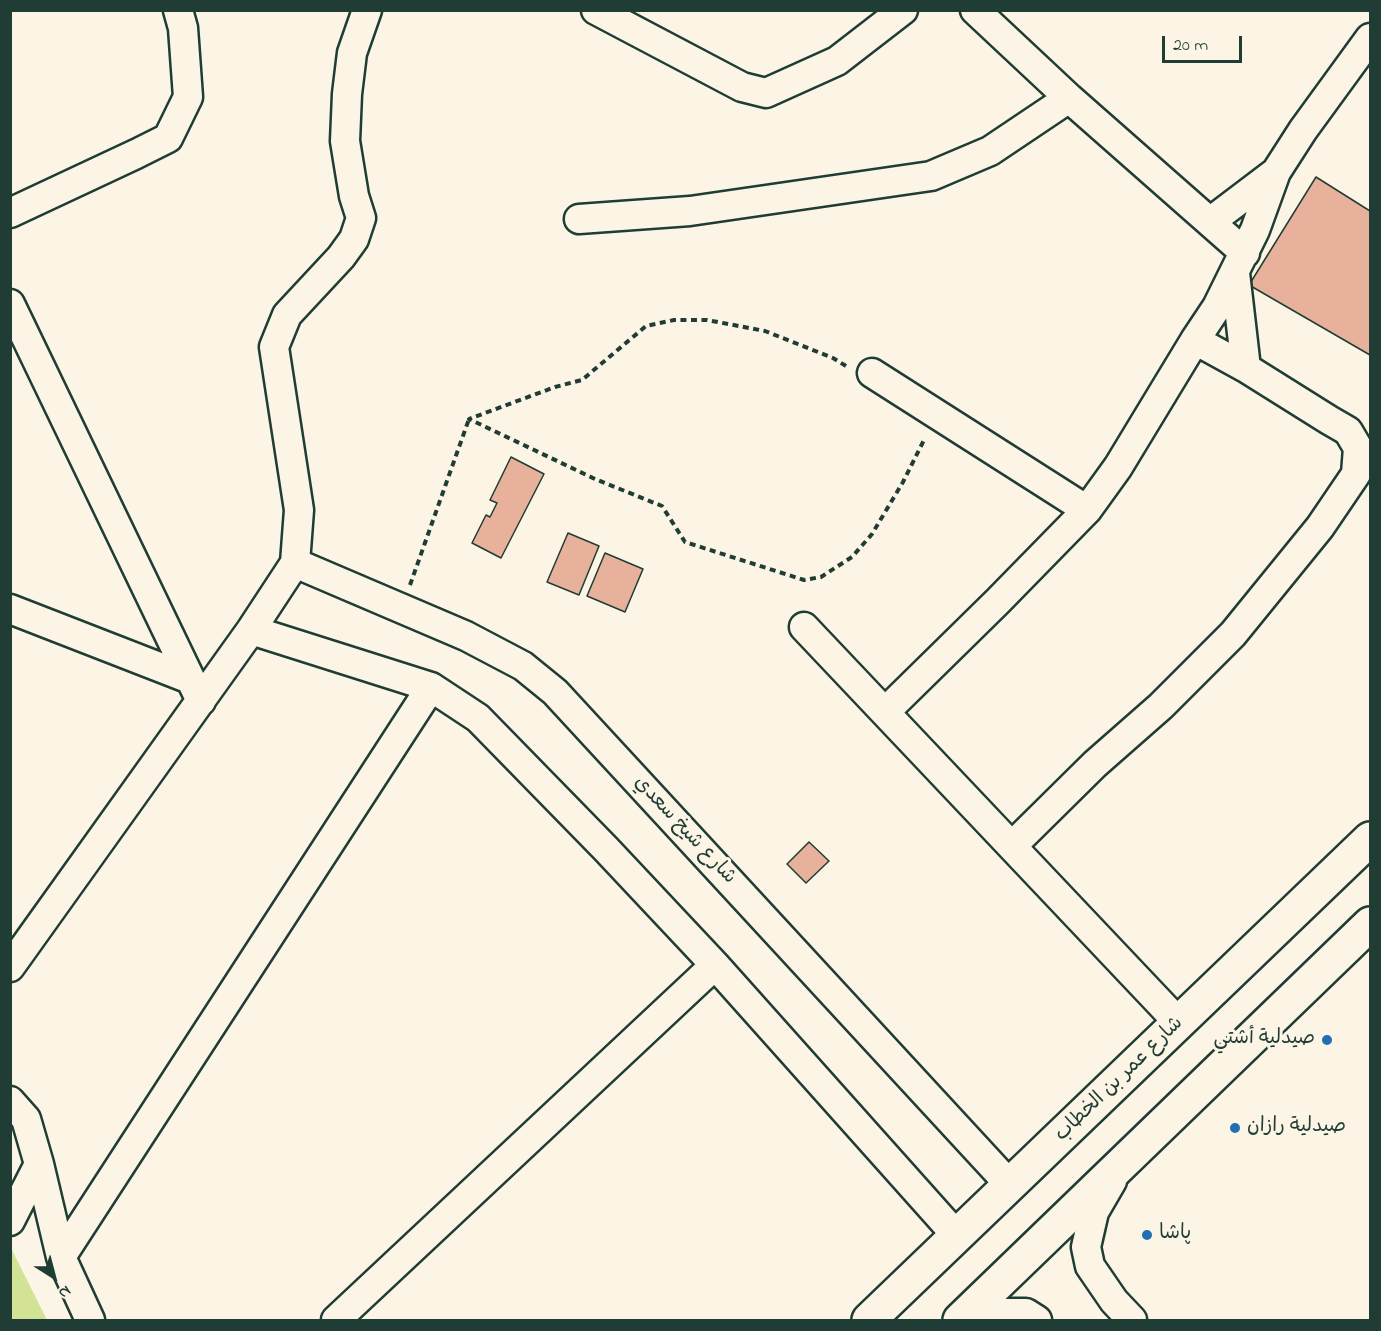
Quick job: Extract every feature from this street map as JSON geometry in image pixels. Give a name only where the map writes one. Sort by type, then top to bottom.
[{"type":"main road","name":"شارع عمر بن الخطاب","points":[[869,1320],[1371,839]]},
{"type":"main road","points":[[960,1320],[1145,1142],[1367,936]]},
{"type":"street","points":[[10,213],[168,138],[188,97],[183,28],[178,10]]},
{"type":"street","points":[[10,968],[195,690],[251,630],[295,563],[299,510],[274,347],[287,315],[354,239],[361,218],[354,196],[345,141],[352,53],[367,10]]},
{"type":"street","points":[[596,10],[742,87],[766,93],[837,61],[903,10]]},
{"type":"street","points":[[975,10],[1069,98],[1210,222],[1240,263],[1246,369]]},
{"type":"street","points":[[885,712],[1087,510],[1118,467],[1216,307],[1255,230],[1276,172],[1303,130],[1371,38]]},
{"type":"street","points":[[579,219],[690,211],[931,176],[990,152],[1069,98]]},
{"type":"street","points":[[1210,222],[1276,172]]},
{"type":"street","points":[[10,303],[195,690]]},
{"type":"street","points":[[1012,846],[1095,764],[1161,706],[1233,634],[1320,527],[1356,474],[1358,448],[1348,431],[1195,340]]},
{"type":"street","points":[[862,371],[1087,510]]},
{"type":"street","name":"شارع شيخ سعدي","points":[[295,563],[466,636],[523,666],[555,692],[1010,1185]]},
{"type":"street","points":[[10,609],[195,690]]},
{"type":"street","points":[[804,627],[1179,1023]]},
{"type":"street","points":[[251,630],[431,687],[478,718],[606,849],[714,965],[957,1236]]},
{"type":"street","points":[[61,1257],[431,687]]},
{"type":"street","points":[[336,1320],[714,965]]},
{"type":"street","points":[[10,1101],[26,1119],[61,1257],[90,1320]]},
{"type":"street","points":[[1132,1320],[1114,1301],[1090,1266],[1086,1247],[1094,1212],[1111,1182],[1145,1142]]},
{"type":"street","points":[[10,1221],[39,1164]]},
{"type":"street","points":[[980,1320],[1003,1313],[1026,1312],[1037,1320]]},
{"type":"path","points":[[401,609],[469,419],[555,387],[582,380],[646,326],[674,320],[707,320],[765,331],[862,371]]},
{"type":"path","points":[[469,419],[595,478],[662,506],[685,542],[804,580],[821,577],[852,557],[872,534],[903,482],[925,438],[926,430]]},
{"type":"green space","points":[[12,1250],[47,1320],[11,1320],[10,1253]]},
{"type":"building","points":[[1316,177],[1370,211],[1370,355],[1249,285]]},
{"type":"building","points":[[511,457],[544,474],[501,558],[472,543],[486,515],[490,517],[497,503],[490,500]]},
{"type":"building","points":[[568,533],[599,546],[579,595],[547,582]]},
{"type":"building","points":[[605,553],[643,569],[625,612],[587,596]]},
{"type":"building","points":[[809,842],[829,861],[806,883],[787,864]]},
{"type":"place","name":"صيدلية أشتي","points":[[1327,1040]]},
{"type":"place","name":"صيدلية رازان","points":[[1235,1128]]},
{"type":"place","name":"پاشا","points":[[1147,1235]]}]
